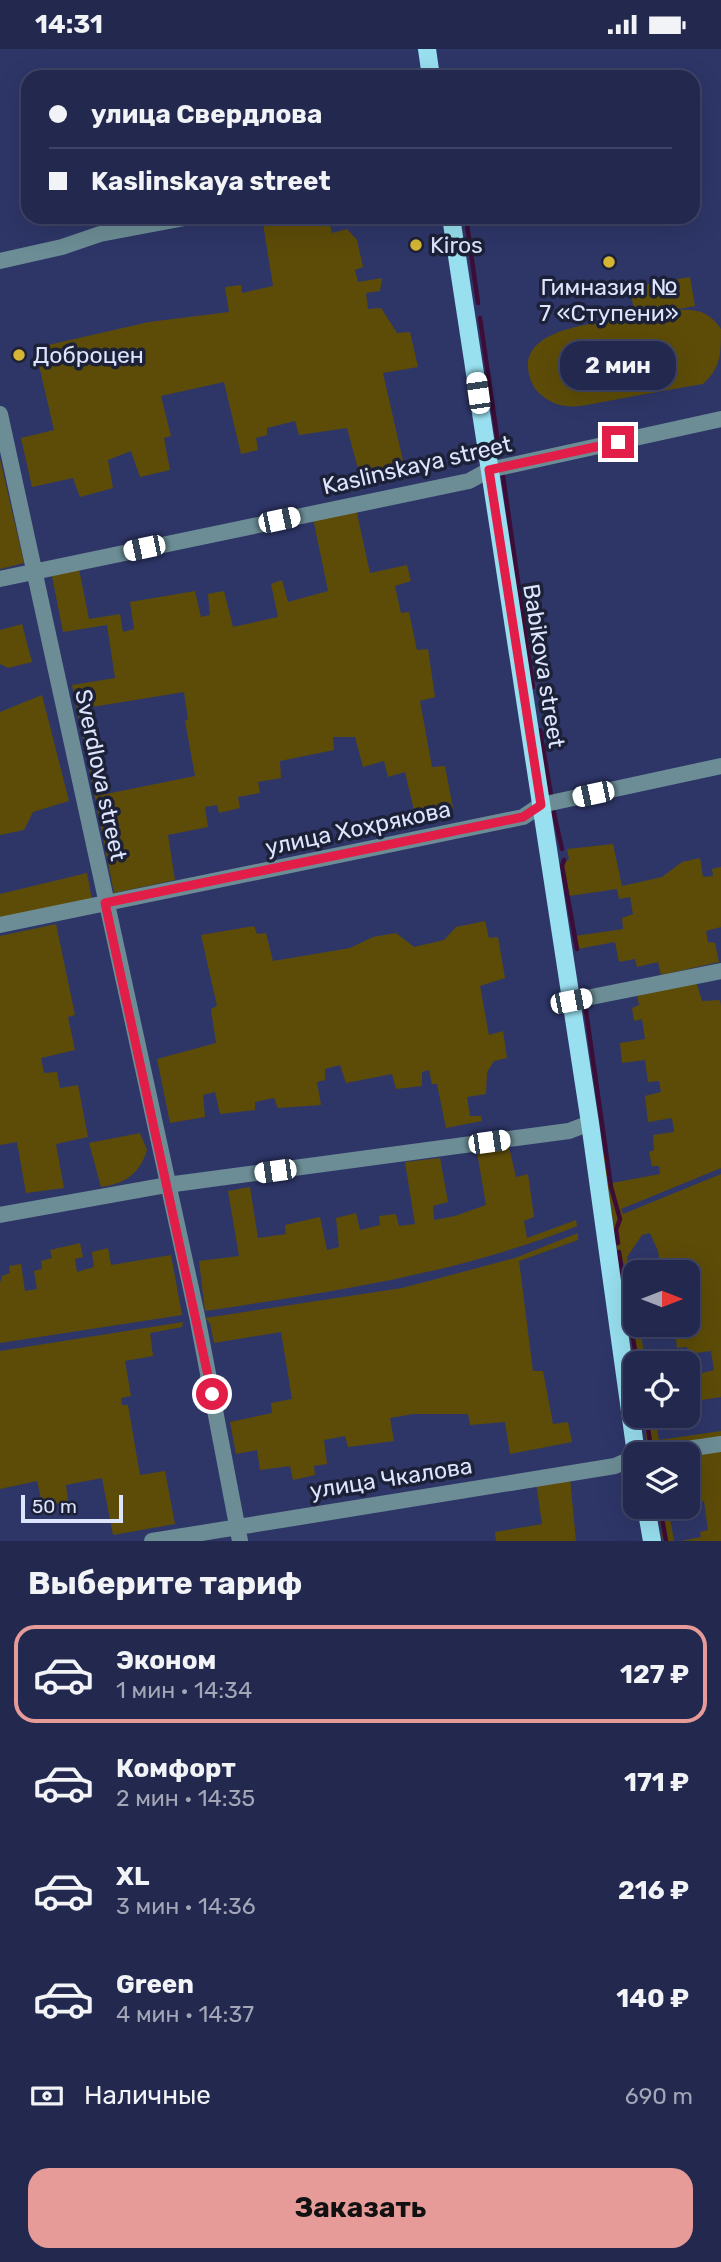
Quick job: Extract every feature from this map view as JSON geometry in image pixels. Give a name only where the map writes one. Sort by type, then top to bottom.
[{"type":"main road","points":[[427,49],[430,70]]},
{"type":"main road","name":"Babikova street","points":[[452,224],[590,1123],[634,1442]]},
{"type":"main road","points":[[648,1519],[652,1541]]},
{"type":"street","points":[[0,261],[62,247],[100,234],[153,224]]},
{"type":"street","name":"Sverdlova street","points":[[0,414],[197,1316],[239,1533]]},
{"type":"street","name":"Kaslinskaya street","points":[[0,579],[469,481],[489,470],[721,419]]},
{"type":"street","name":"улица Хохрякова","points":[[0,925],[523,817],[541,805],[721,767]]},
{"type":"street","points":[[571,1001],[721,971]]},
{"type":"street","points":[[0,1215],[167,1185],[569,1131],[590,1123]]},
{"type":"street","points":[[700,1447],[721,1444]]},
{"type":"street","name":"улица Чкалова","points":[[152,1541],[239,1533],[615,1466],[623,1462]]},
{"type":"shaded area","points":[[263,224],[330,224],[332,233],[347,229],[357,240],[363,267],[355,270],[358,282],[382,278],[380,291],[366,293],[368,309],[381,308],[397,333],[410,332],[418,367],[383,373],[404,465],[360,476],[347,428],[299,435],[295,421],[267,428],[267,435],[256,438],[258,450],[241,454],[224,382],[161,396],[171,436],[164,438],[170,470],[140,477],[131,451],[108,460],[113,488],[80,497],[73,478],[32,487],[21,438],[54,430],[35,348],[149,322],[229,312],[225,287],[241,285],[242,293],[273,286]]},
{"type":"shaded area","points":[[690,277],[695,306],[641,316],[695,310],[713,319],[721,329],[720,353],[717,366],[703,384],[576,406],[551,401],[534,387],[528,364],[533,349],[545,339],[582,325],[635,317],[630,287]]},
{"type":"shaded area","points":[[0,459],[24,563],[0,569]]},
{"type":"shaded area","points":[[356,509],[370,573],[407,565],[411,581],[395,586],[401,613],[409,612],[417,650],[428,649],[435,697],[420,701],[432,767],[445,766],[453,808],[415,815],[405,772],[388,777],[384,761],[363,767],[355,737],[333,737],[334,750],[280,761],[281,778],[258,782],[260,793],[238,797],[240,808],[219,813],[217,805],[205,807],[208,827],[168,835],[175,880],[114,893],[87,758],[97,754],[106,794],[195,776],[185,721],[188,719],[184,692],[92,707],[95,740],[84,744],[72,685],[115,678],[107,625],[63,632],[52,576],[79,569],[89,619],[120,614],[123,632],[134,629],[130,602],[195,591],[201,617],[210,615],[208,594],[224,591],[233,627],[278,617],[271,584],[282,580],[288,602],[328,591],[313,518]]},
{"type":"shaded area","points":[[22,624],[32,662],[8,668],[0,664],[0,630]]},
{"type":"shaded area","points":[[42,695],[69,801],[33,812],[24,830],[0,835],[0,712]]},
{"type":"shaded area","points":[[613,844],[622,886],[662,877],[682,862],[700,858],[703,877],[713,876],[712,869],[721,867],[721,927],[706,931],[708,942],[715,943],[719,962],[661,975],[658,962],[637,967],[635,959],[619,962],[615,942],[578,949],[575,936],[623,929],[622,918],[633,914],[630,897],[619,899],[617,889],[569,896],[563,865],[569,859],[567,849]]},
{"type":"shaded area","points":[[87,873],[92,900],[0,919],[0,894]]},
{"type":"shaded area","points":[[485,921],[489,938],[498,937],[505,978],[480,986],[489,1035],[503,1031],[507,1058],[494,1061],[487,1072],[486,1094],[467,1097],[470,1116],[481,1116],[482,1121],[446,1128],[437,1084],[432,1084],[429,1070],[422,1072],[422,1086],[396,1089],[392,1074],[346,1083],[340,1065],[325,1069],[325,1080],[317,1082],[321,1105],[278,1108],[274,1098],[255,1102],[255,1110],[220,1114],[215,1092],[203,1095],[205,1117],[170,1123],[157,1059],[216,1043],[211,1009],[217,1006],[201,935],[254,926],[257,934],[266,933],[273,961],[350,948],[373,937],[396,933],[414,947],[444,940],[456,927]]},
{"type":"shaded area","points":[[56,924],[75,1015],[68,1017],[75,1050],[41,1058],[44,1073],[57,1072],[60,1088],[78,1085],[88,1137],[56,1144],[64,1188],[26,1193],[17,1142],[0,1145],[0,936]]},
{"type":"shaded area","points":[[695,978],[702,1001],[720,1000],[721,1168],[621,1209],[623,1214],[721,1174],[721,1397],[700,1400],[700,1374],[714,1370],[711,1351],[700,1352],[688,1351],[687,1347],[677,1348],[676,1337],[700,1337],[700,1260],[659,1260],[650,1233],[642,1235],[628,1260],[623,1260],[623,1288],[603,1154],[608,1154],[612,1183],[660,1174],[659,1166],[652,1166],[649,1152],[654,1150],[653,1135],[674,1132],[672,1118],[648,1122],[645,1096],[661,1092],[659,1081],[648,1082],[645,1060],[622,1063],[620,1043],[645,1039],[642,1019],[634,1021],[632,1008],[639,1005],[637,994]]},
{"type":"shaded area","points":[[140,1133],[147,1150],[140,1165],[124,1180],[101,1187],[89,1143]]},
{"type":"shaded area","points":[[509,1147],[516,1177],[528,1174],[534,1217],[524,1221],[527,1238],[576,1220],[577,1226],[531,1243],[439,1269],[347,1288],[205,1311],[199,1261],[239,1256],[228,1191],[250,1187],[258,1238],[286,1234],[285,1225],[320,1217],[327,1250],[339,1247],[336,1218],[356,1213],[360,1230],[380,1225],[379,1216],[396,1214],[399,1226],[415,1224],[405,1162],[440,1158],[448,1202],[433,1206],[434,1220],[486,1205],[477,1152]]},
{"type":"shaded area","points":[[578,1233],[578,1240],[519,1261],[533,1371],[543,1371],[553,1424],[568,1422],[572,1442],[510,1454],[505,1422],[470,1425],[468,1414],[413,1414],[390,1418],[394,1441],[348,1447],[345,1436],[324,1440],[327,1464],[314,1466],[315,1475],[293,1480],[290,1466],[260,1470],[257,1450],[236,1454],[230,1422],[272,1413],[271,1403],[292,1399],[281,1332],[214,1343],[210,1323],[205,1318],[402,1288],[515,1258]]},
{"type":"shaded area","points":[[80,1243],[83,1257],[75,1259],[77,1272],[94,1267],[92,1252],[108,1248],[111,1265],[171,1255],[182,1315],[0,1343],[0,1283],[2,1276],[10,1273],[9,1266],[21,1264],[25,1291],[37,1289],[34,1271],[42,1269],[41,1261],[52,1258],[50,1250]]},
{"type":"shaded area","points":[[183,1322],[182,1327],[150,1333],[153,1356],[125,1361],[131,1396],[121,1398],[122,1405],[128,1405],[140,1475],[165,1471],[175,1524],[113,1535],[102,1478],[66,1485],[68,1501],[43,1507],[37,1481],[0,1489],[0,1351]]},
{"type":"shaded area","points":[[630,1337],[641,1337],[644,1351],[632,1351]]},
{"type":"shaded area","points":[[645,1428],[657,1428],[659,1440],[721,1431],[721,1440],[700,1443],[647,1442]]},
{"type":"shaded area","points":[[721,1449],[721,1541],[681,1541],[701,1537],[700,1532],[708,1530],[704,1501],[700,1502],[700,1452]]},
{"type":"shaded area","points":[[570,1478],[576,1541],[496,1541],[495,1532],[542,1524],[536,1483]]},
{"type":"shaded area","points":[[660,1519],[670,1519],[674,1541],[663,1541]]},
{"type":"waterway","points":[[467,224],[478,303]]},
{"type":"waterway","points":[[480,318],[499,450]]},
{"type":"waterway","points":[[503,476],[533,687]]},
{"type":"waterway","points":[[540,730],[551,795]]},
{"type":"waterway","points":[[553,809],[562,849]]},
{"type":"waterway","points":[[564,860],[562,866],[577,949]]},
{"type":"waterway","points":[[585,1004],[611,1187],[620,1219],[616,1230],[618,1243]]},
{"type":"waterway","points":[[619,1252],[635,1351]]},
{"type":"waterway","points":[[648,1428],[650,1442]]},
{"type":"waterway","points":[[662,1519],[666,1541]]},
{"type":"place","name":"Kiros","points":[[416,245]]},
{"type":"place","name":"Гимназия № 7 «Ступени»","points":[[609,262]]},
{"type":"place","name":"Доброцен","points":[[19,355]]},
{"type":"route","points":[[212,1394],[105,903],[523,817],[541,805],[489,470],[618,442]]}]
